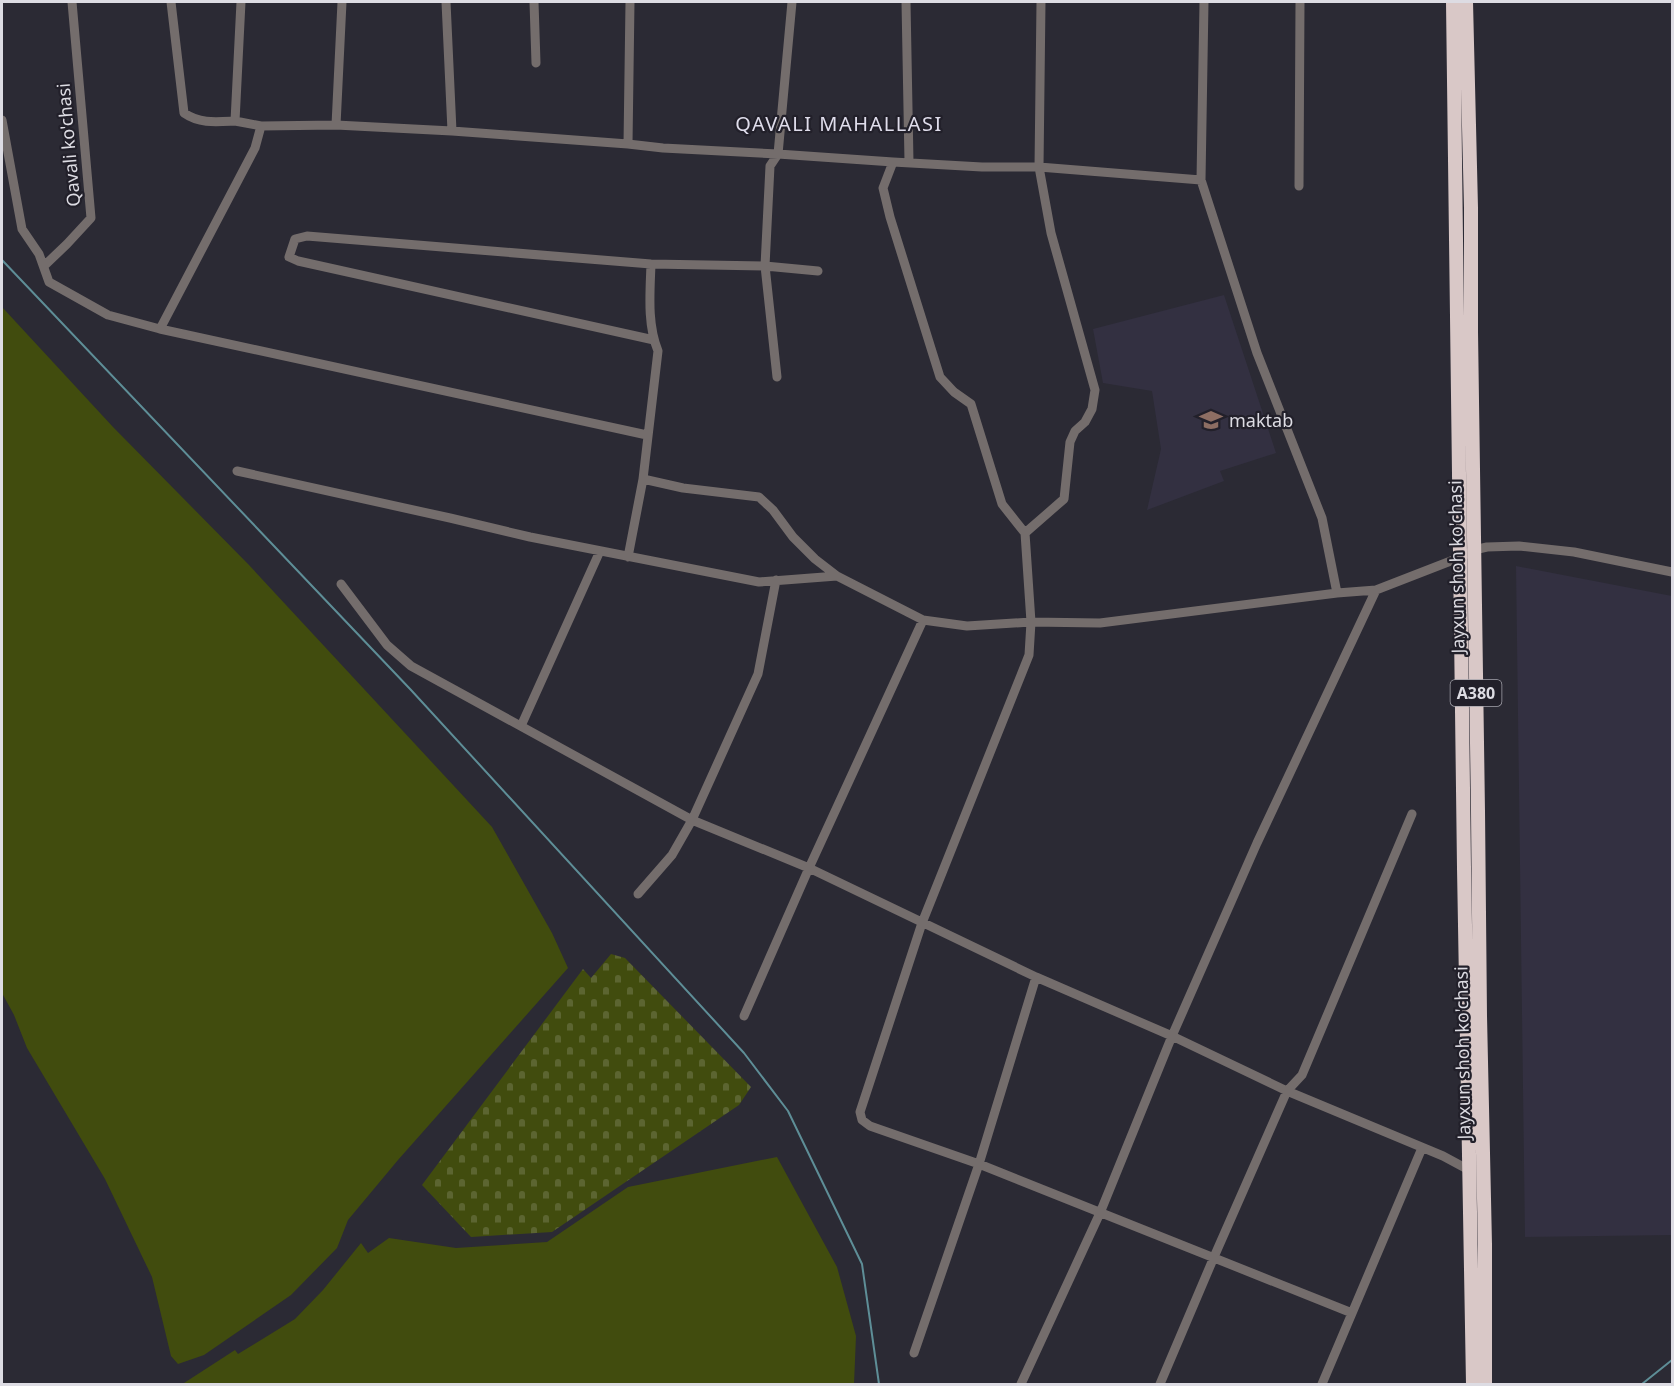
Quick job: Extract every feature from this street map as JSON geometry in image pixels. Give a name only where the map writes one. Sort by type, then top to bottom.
[{"type":"highway","name":"Jayxun shoh ko'chasi","points":[[1453,2],[1467,554],[1479,811],[1479,1016],[1485,1252],[1485,1384]]},
{"type":"highway","name":"Jayxun shoh ko'chasi","points":[[1466,2],[1473,426],[1467,554],[1469,1170],[1473,1384]]},
{"type":"street","name":"Qavali ko'chasi","points":[[44,267],[91,218],[72,2]]},
{"type":"street","points":[[171,2],[184,113],[192,119],[209,123],[235,121],[261,126],[336,125],[452,131],[663,148],[982,167],[1038,167],[1201,180]]},
{"type":"street","points":[[235,121],[241,2]]},
{"type":"street","points":[[336,125],[342,2]]},
{"type":"street","points":[[446,2],[452,131]]},
{"type":"street","points":[[534,2],[536,63]]},
{"type":"street","points":[[628,144],[630,2]]},
{"type":"street","points":[[777,377],[765,266],[770,166],[778,154],[792,2]]},
{"type":"street","points":[[906,2],[909,162]]},
{"type":"street","points":[[1025,533],[1065,499],[1070,442],[1075,431],[1085,422],[1092,409],[1095,390],[1051,233],[1038,167],[1041,2]]},
{"type":"street","points":[[1204,2],[1201,180],[1257,353],[1322,518],[1337,593]]},
{"type":"street","points":[[1299,186],[1300,2]]},
{"type":"street","points":[[2,120],[22,229],[39,254],[49,282],[108,315],[160,329],[647,435]]},
{"type":"street","points":[[160,329],[255,148],[261,126]]},
{"type":"street","points":[[893,162],[883,188],[940,377],[954,392],[971,404],[1002,504],[1025,533],[1031,622],[1029,655],[922,923],[860,1112],[862,1120],[870,1126],[979,1164],[1352,1313]]},
{"type":"street","points":[[654,340],[298,261],[289,257],[295,239],[307,236],[651,264],[765,266],[818,271]]},
{"type":"street","points":[[628,557],[643,479],[658,351],[654,340],[650,310],[651,264]]},
{"type":"street","points":[[237,471],[530,537],[759,582],[837,576]]},
{"type":"street","points":[[643,479],[683,488],[759,497],[773,510],[793,537],[815,559],[837,576],[923,620],[967,626],[1031,622],[1100,623],[1376,590],[1487,547],[1519,546],[1574,552],[1672,572]]},
{"type":"street","points":[[521,726],[600,551]]},
{"type":"street","points":[[638,894],[672,855],[692,820],[758,674],[776,580]]},
{"type":"street","points":[[341,584],[387,645],[411,666],[692,820],[809,868],[1036,977],[1172,1036],[1287,1091],[1443,1156],[1469,1170]]},
{"type":"street","points":[[1021,1384],[1100,1213],[1172,1036],[1257,843],[1376,590]]},
{"type":"street","points":[[744,1016],[923,620]]},
{"type":"street","points":[[1160,1384],[1287,1091],[1302,1076],[1412,814]]},
{"type":"street","points":[[914,1353],[979,1164],[1036,977]]},
{"type":"street","points":[[1322,1384],[1422,1148]]},
{"type":"shaded area","name":"maktab","points":[[1224,295],[1276,453],[1220,471],[1224,481],[1147,510],[1161,449],[1152,391],[1103,383],[1093,329]]},
{"type":"shaded area","points":[[1516,566],[1672,596],[1672,1235],[1525,1237]]},
{"type":"green space","points":[[2,307],[113,427],[249,565],[492,827],[552,933],[568,968],[398,1160],[348,1220],[337,1248],[291,1295],[204,1355],[178,1364],[171,1356],[152,1277],[105,1179],[27,1048],[14,1015],[2,993]]},
{"type":"green space","points":[[611,954],[625,958],[751,1087],[739,1105],[552,1232],[471,1237],[422,1185],[583,969],[591,978]]},
{"type":"green space","points":[[777,1157],[837,1267],[856,1336],[854,1384],[184,1383],[235,1350],[238,1354],[295,1319],[323,1290],[361,1243],[368,1253],[389,1238],[456,1248],[547,1242],[628,1187]]},
{"type":"waterway","points":[[2,260],[411,690],[744,1053],[788,1111],[862,1264],[879,1384]]},
{"type":"waterway","points":[[1642,1384],[1672,1360]]},
{"type":"place","name":"maktab","points":[[1211,420]]},
{"type":"district","name":"QAVALI MAHALLASI","points":[[839,123]]}]
